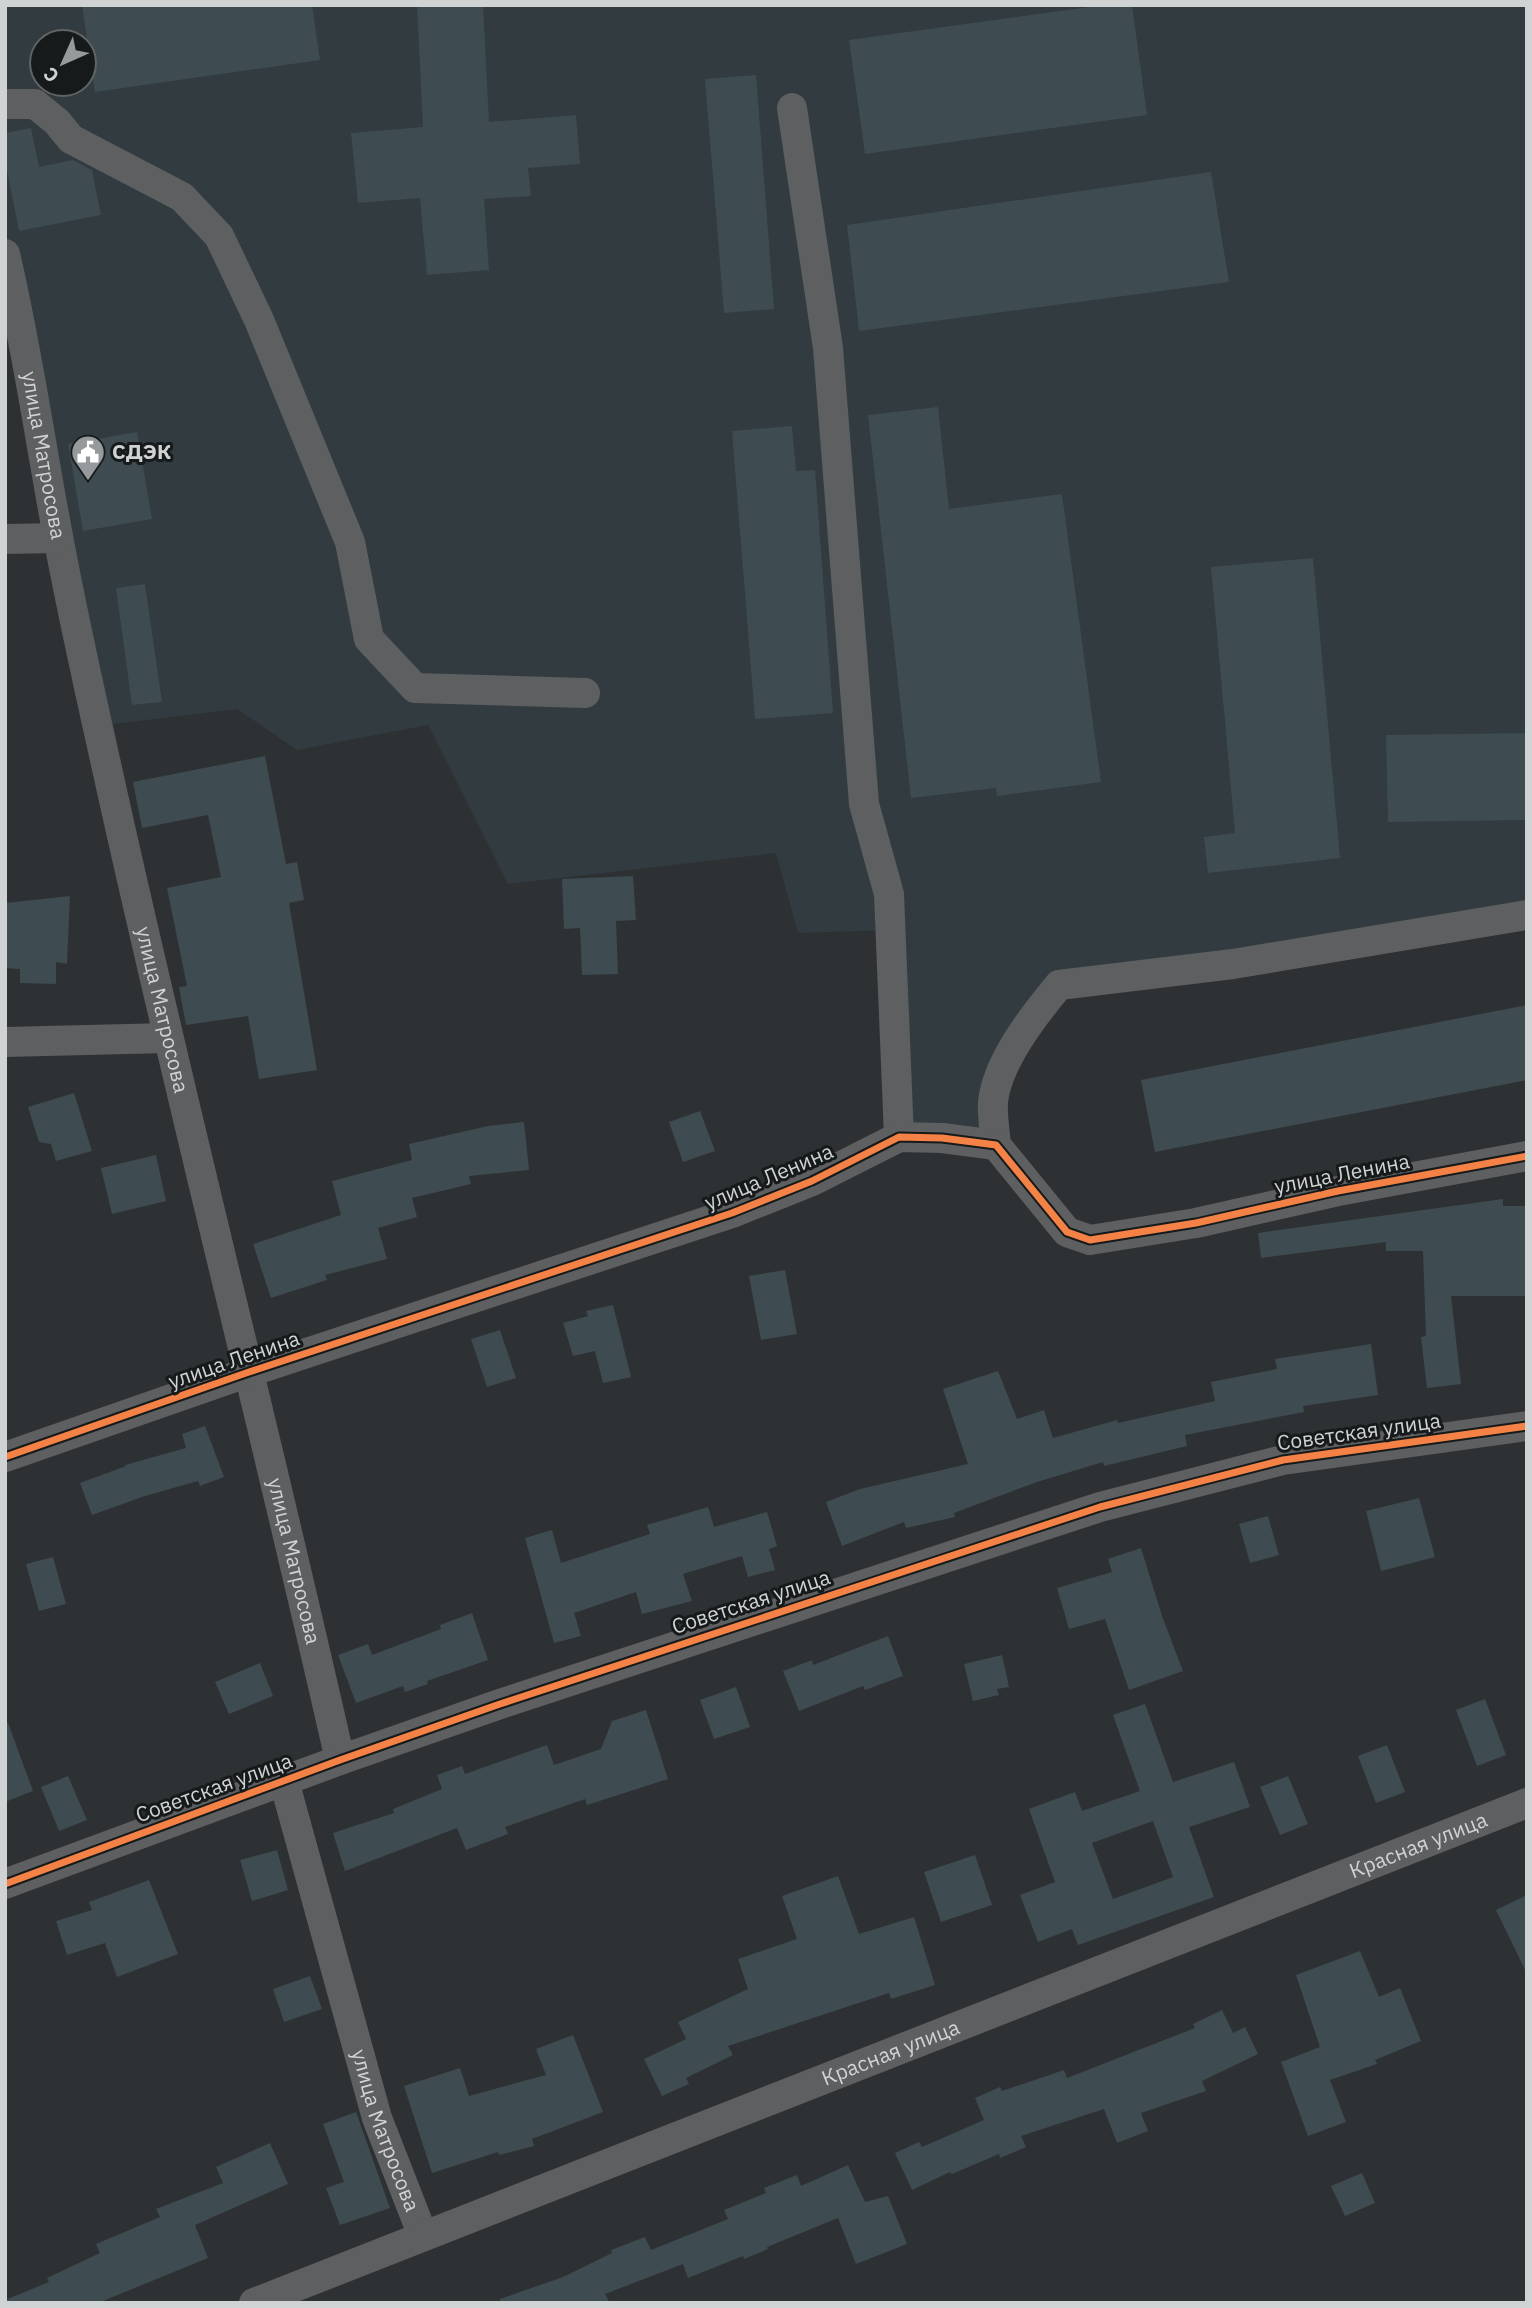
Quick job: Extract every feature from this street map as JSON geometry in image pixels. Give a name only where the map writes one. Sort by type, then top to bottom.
[{"type":"street","points":[[5,104],[35,104],[57,122],[71,139],[182,197],[219,236],[259,320],[350,542],[369,639],[415,688],[585,693]]},
{"type":"street","points":[[792,108],[828,348],[864,804],[889,894],[899,1137]]},
{"type":"street","name":"улица Матросова","points":[[5,254],[19,311],[58,538],[168,1038],[294,1556],[340,1760]]},
{"type":"street","points":[[5,539],[58,538]]},
{"type":"street","points":[[996,1146],[993,1101],[1006,1062],[1030,1021],[1059,985],[1233,964],[1527,915]]},
{"type":"street","points":[[5,1042],[168,1038]]},
{"type":"street","name":"улица Ленина","points":[[5,1457],[249,1372],[732,1213],[812,1181],[899,1137],[942,1138],[996,1146],[1067,1232],[1090,1240],[1196,1223],[1338,1191],[1527,1156]]},
{"type":"street","name":"Советская улица","points":[[5,1884],[500,1704],[1042,1525],[1152,1492],[1283,1460],[1527,1426]]},
{"type":"street","name":"улица Матросова","points":[[284,1781],[377,2118],[423,2236]]},
{"type":"street","name":"Красная улица","points":[[254,2303],[1527,1803]]},
{"type":"shaded area","points":[[5,5],[1527,5],[1527,915],[1059,985],[1006,1062],[996,1145],[899,1137],[891,930],[798,933],[776,853],[508,884],[428,725],[297,750],[237,709],[98,726],[5,254]]},
{"type":"building","points":[[82,5],[312,5],[320,60],[98,92],[98,28],[85,28]]},
{"type":"building","points":[[417,5],[483,5],[489,122],[576,115],[580,164],[528,168],[531,196],[484,199],[489,270],[427,275],[420,198],[358,203],[351,133],[423,127]]},
{"type":"building","points":[[1104,5],[1132,5],[1147,115],[865,154],[849,40]]},
{"type":"building","points":[[756,75],[774,309],[724,313],[705,79]]},
{"type":"building","points":[[31,128],[39,167],[73,160],[92,170],[101,215],[19,231],[5,161],[5,133]]},
{"type":"building","points":[[1211,172],[1229,282],[859,331],[847,225]]},
{"type":"building","points":[[938,407],[949,509],[1062,494],[1101,782],[997,796],[996,788],[911,798],[868,415]]},
{"type":"building","points":[[792,426],[796,471],[815,470],[833,713],[755,719],[732,431]]},
{"type":"building","points":[[137,432],[152,519],[83,531],[68,444]]},
{"type":"building","points":[[1313,558],[1340,858],[1208,873],[1204,837],[1235,833],[1211,567]]},
{"type":"building","points":[[145,584],[162,702],[132,705],[116,588]]},
{"type":"building","points":[[1527,733],[1527,820],[1388,822],[1386,735]]},
{"type":"building","points":[[265,756],[286,864],[297,862],[304,900],[289,903],[317,1070],[259,1079],[248,1016],[186,1025],[179,987],[187,986],[167,888],[221,877],[208,815],[142,828],[133,782]]},
{"type":"building","points":[[633,876],[636,920],[616,921],[618,974],[582,975],[580,928],[564,929],[562,879]]},
{"type":"building","points":[[70,896],[67,964],[56,962],[56,984],[20,983],[20,969],[5,968],[5,903]]},
{"type":"building","points":[[1527,1005],[1527,1080],[1155,1152],[1141,1080]]},
{"type":"building","points":[[74,1093],[92,1151],[56,1161],[51,1144],[39,1142],[28,1107]]},
{"type":"building","points":[[700,1111],[715,1151],[683,1162],[669,1122]]},
{"type":"building","points":[[524,1122],[529,1170],[469,1176],[471,1184],[412,1198],[417,1217],[378,1228],[387,1259],[325,1275],[327,1280],[271,1298],[253,1244],[341,1215],[332,1181],[412,1160],[409,1144],[488,1126]]},
{"type":"building","points":[[156,1155],[166,1201],[112,1214],[101,1168]]},
{"type":"building","points":[[1503,1199],[1503,1206],[1527,1206],[1527,1296],[1451,1296],[1461,1384],[1427,1388],[1421,1337],[1426,1336],[1423,1251],[1386,1251],[1386,1242],[1261,1258],[1258,1233]]},
{"type":"building","points":[[785,1270],[797,1334],[761,1340],[749,1276]]},
{"type":"building","points":[[613,1305],[631,1377],[603,1383],[595,1351],[573,1356],[563,1323],[588,1316],[586,1311]]},
{"type":"building","points":[[500,1330],[516,1378],[487,1387],[471,1339]]},
{"type":"building","points":[[1371,1344],[1378,1395],[1303,1406],[1304,1412],[1185,1435],[1187,1446],[1104,1466],[1103,1462],[1037,1482],[954,1513],[955,1517],[906,1528],[904,1522],[842,1546],[826,1502],[860,1489],[968,1464],[943,1389],[998,1371],[1017,1419],[1044,1410],[1053,1438],[1117,1420],[1118,1423],[1215,1401],[1211,1382],[1277,1369],[1275,1359]]},
{"type":"building","points":[[205,1426],[224,1477],[200,1486],[198,1481],[145,1496],[92,1515],[80,1483],[125,1465],[186,1448],[182,1434]]},
{"type":"building","points":[[1419,1498],[1435,1557],[1381,1571],[1366,1511]]},
{"type":"building","points":[[708,1507],[714,1527],[767,1512],[777,1546],[769,1549],[775,1570],[748,1577],[742,1556],[683,1574],[692,1601],[642,1614],[636,1592],[574,1613],[581,1636],[554,1643],[525,1538],[552,1530],[561,1563],[650,1534],[647,1525]]},
{"type":"building","points":[[1268,1516],[1279,1555],[1250,1563],[1239,1524]]},
{"type":"building","points":[[1141,1548],[1162,1616],[1183,1671],[1129,1690],[1105,1619],[1069,1629],[1057,1588],[1112,1572],[1108,1559]]},
{"type":"building","points":[[53,1557],[66,1604],[39,1611],[26,1564]]},
{"type":"building","points":[[472,1613],[488,1660],[427,1681],[428,1684],[405,1692],[403,1686],[356,1703],[338,1655],[368,1644],[372,1655],[441,1629],[440,1625]]},
{"type":"building","points":[[888,1636],[903,1676],[865,1690],[863,1686],[799,1711],[783,1671],[812,1660],[813,1665]]},
{"type":"building","points":[[1002,1655],[1009,1687],[997,1689],[999,1695],[973,1701],[964,1664]]},
{"type":"building","points":[[260,1663],[273,1696],[229,1714],[215,1682]]},
{"type":"building","points":[[736,1687],[750,1727],[714,1739],[700,1700]]},
{"type":"building","points":[[1485,1699],[1506,1755],[1477,1766],[1456,1710]]},
{"type":"building","points":[[1145,1704],[1173,1782],[1234,1762],[1250,1807],[1189,1827],[1214,1897],[1078,1945],[1072,1929],[1038,1942],[1020,1895],[1055,1882],[1029,1809],[1075,1792],[1082,1811],[1140,1791],[1113,1715]],"holes":[[[1153,1821],[1173,1877],[1113,1899],[1092,1843]]]},
{"type":"building","points":[[646,1710],[668,1779],[587,1805],[585,1799],[505,1827],[508,1834],[466,1850],[457,1828],[345,1871],[333,1833],[394,1813],[393,1809],[442,1789],[437,1775],[462,1766],[465,1774],[547,1745],[554,1765],[601,1749],[612,1721]]},
{"type":"building","points":[[5,1723],[8,1723],[33,1791],[5,1802]]},
{"type":"building","points":[[1387,1745],[1405,1792],[1376,1803],[1358,1756]]},
{"type":"building","points":[[68,1776],[87,1820],[59,1831],[41,1787]]},
{"type":"building","points":[[1288,1776],[1308,1824],[1280,1835],[1260,1787]]},
{"type":"building","points":[[277,1850],[288,1890],[252,1901],[240,1860]]},
{"type":"building","points":[[975,1855],[992,1905],[941,1922],[924,1872]]},
{"type":"building","points":[[838,1876],[859,1934],[914,1917],[935,1985],[891,1999],[889,1993],[728,2046],[733,2055],[686,2078],[689,2084],[662,2096],[644,2059],[686,2039],[678,2022],[748,1989],[738,1959],[797,1939],[782,1896]]},
{"type":"building","points":[[149,1880],[178,1954],[117,1977],[105,1943],[67,1955],[56,1921],[92,1910],[89,1902]]},
{"type":"building","points":[[1527,1895],[1527,1974],[1496,1910]]},
{"type":"building","points":[[1360,1951],[1379,1997],[1400,1988],[1421,2041],[1375,2060],[1377,2064],[1330,2080],[1346,2122],[1308,2136],[1281,2062],[1320,2047],[1296,1975]]},
{"type":"building","points":[[310,1976],[322,2009],[284,2022],[273,1989]]},
{"type":"building","points":[[1222,2010],[1233,2033],[1245,2027],[1258,2054],[1202,2081],[1206,2091],[1141,2113],[1148,2131],[1117,2143],[1104,2109],[1021,2136],[1026,2147],[1000,2158],[999,2154],[952,2174],[950,2172],[912,2190],[895,2153],[919,2142],[922,2147],[984,2120],[975,2098],[1000,2087],[1002,2091],[1064,2070],[1067,2078],[1195,2028],[1193,2024]]},
{"type":"building","points":[[573,2035],[603,2112],[532,2139],[534,2146],[499,2155],[498,2152],[432,2173],[404,2086],[460,2068],[469,2096],[546,2075],[536,2049]]},
{"type":"building","points":[[356,2112],[390,2208],[340,2225],[326,2188],[344,2182],[323,2124]]},
{"type":"building","points":[[270,2143],[288,2184],[195,2225],[208,2258],[98,2303],[5,2303],[5,2300],[49,2282],[47,2278],[100,2253],[96,2244],[160,2217],[156,2209],[223,2183],[216,2167]]},
{"type":"building","points":[[848,2165],[865,2202],[888,2196],[907,2244],[856,2264],[838,2218],[744,2259],[743,2256],[688,2278],[683,2264],[605,2294],[610,2303],[501,2303],[500,2299],[563,2277],[612,2253],[611,2250],[645,2237],[651,2250],[728,2219],[724,2210],[766,2193],[764,2188],[797,2175],[801,2186]]},
{"type":"building","points":[[1362,2173],[1375,2203],[1345,2216],[1331,2186]]},
{"type":"cycle path","points":[[5,1457],[249,1372],[732,1213],[812,1181],[899,1137],[942,1138],[996,1145],[1067,1232],[1090,1240],[1196,1223],[1338,1191],[1527,1156]]},
{"type":"cycle path","points":[[5,1884],[500,1704],[1100,1507],[1283,1460],[1527,1426]]},
{"type":"place","name":"СДЭК","points":[[88,482]]}]
